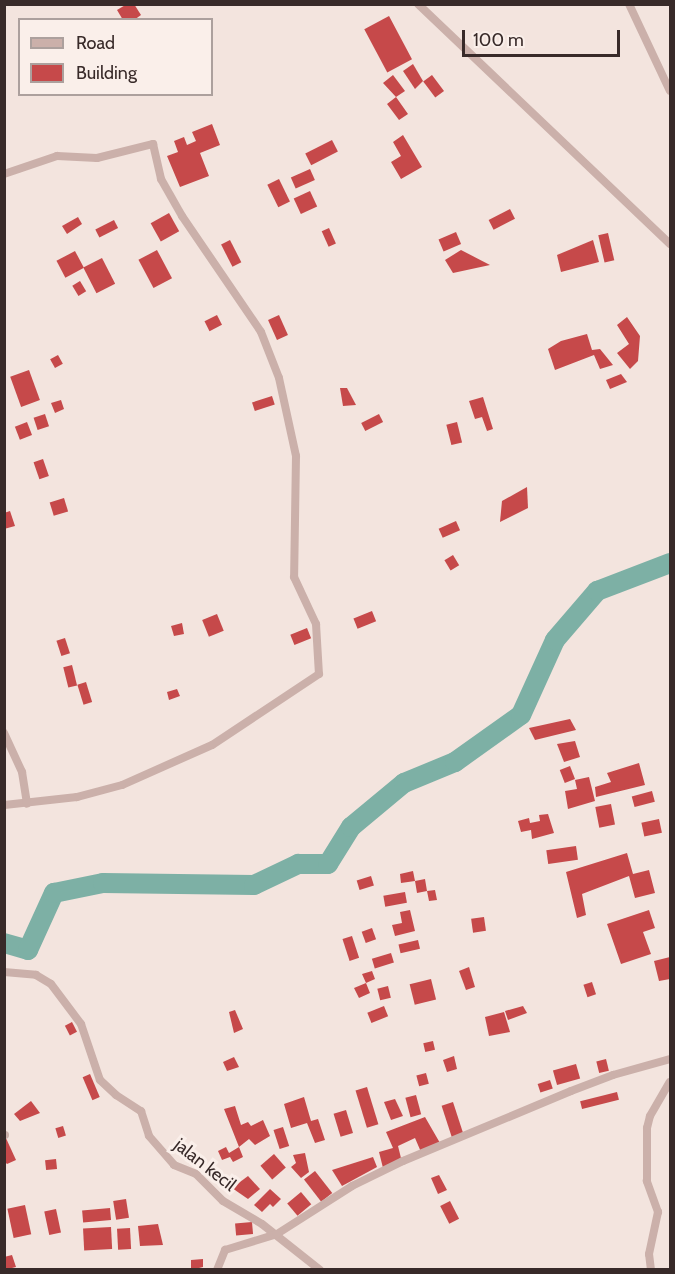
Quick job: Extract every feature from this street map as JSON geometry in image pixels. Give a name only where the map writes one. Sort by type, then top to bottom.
[{"type":"street","points":[[418,4],[670,244]]},
{"type":"street","points":[[629,4],[670,92]]},
{"type":"street","points":[[4,174],[57,156],[97,158],[153,144],[161,179],[182,216],[261,332],[279,378],[296,456],[294,577],[316,624],[319,674],[212,745],[122,785],[77,797],[4,805]]},
{"type":"street","points":[[4,733],[22,772],[27,804]]},
{"type":"street","name":"jalan kecil","points":[[4,972],[36,975],[51,984],[81,1024],[100,1080],[116,1095],[141,1111],[144,1127],[174,1166],[196,1174],[223,1201],[276,1234],[320,1269]]},
{"type":"street","points":[[217,1269],[225,1250],[276,1234],[352,1186],[403,1161],[571,1091],[670,1059]]},
{"type":"street","points":[[651,1269],[649,1254],[658,1212],[647,1180],[647,1128],[650,1116],[670,1082]]},
{"type":"building","points":[[127,4],[134,4],[141,15],[137,18],[122,18],[117,10]]},
{"type":"building","points":[[389,16],[412,59],[387,72],[364,29]]},
{"type":"building","points":[[413,64],[423,81],[415,89],[403,71]]},
{"type":"building","points":[[393,75],[405,91],[396,97],[383,83]]},
{"type":"building","points":[[432,75],[444,91],[435,98],[423,82]]},
{"type":"building","points":[[396,97],[408,114],[399,120],[387,104]]},
{"type":"building","points":[[212,124],[220,145],[200,153],[209,176],[180,187],[167,156],[178,152],[174,141],[184,137],[187,145],[196,141],[192,132]]},
{"type":"building","points":[[403,135],[422,167],[401,179],[391,162],[401,156],[393,142]]},
{"type":"building","points":[[332,140],[338,152],[311,165],[305,154]]},
{"type":"building","points":[[310,169],[315,180],[296,189],[291,178]]},
{"type":"building","points":[[279,179],[290,201],[278,207],[267,185]]},
{"type":"building","points":[[310,191],[317,206],[301,214],[294,199]]},
{"type":"building","points":[[510,209],[515,219],[494,230],[489,220]]},
{"type":"building","points":[[169,213],[179,231],[161,242],[151,223]]},
{"type":"building","points":[[78,217],[82,224],[67,234],[62,226]]},
{"type":"building","points":[[114,220],[118,228],[99,238],[95,230]]},
{"type":"building","points":[[329,228],[336,244],[329,247],[322,231]]},
{"type":"building","points":[[456,232],[461,244],[444,251],[439,239]]},
{"type":"building","points":[[608,233],[614,260],[605,263],[598,235]]},
{"type":"building","points":[[230,240],[241,262],[232,267],[221,245]]},
{"type":"building","points":[[593,240],[599,262],[561,272],[557,255]]},
{"type":"building","points":[[157,250],[172,278],[153,288],[138,260]]},
{"type":"building","points":[[461,250],[490,265],[453,273],[445,260]]},
{"type":"building","points":[[75,251],[84,268],[65,278],[56,261]]},
{"type":"building","points":[[102,258],[115,284],[96,293],[83,268]]},
{"type":"building","points":[[80,281],[86,291],[78,296],[72,286]]},
{"type":"building","points":[[217,315],[222,325],[210,331],[205,321]]},
{"type":"building","points":[[279,315],[288,335],[277,340],[268,320]]},
{"type":"building","points":[[627,317],[640,336],[638,361],[630,369],[617,353],[629,344],[617,325]]},
{"type":"building","points":[[587,334],[592,350],[600,349],[613,365],[600,369],[594,355],[555,370],[548,349],[561,341]]},
{"type":"building","points":[[58,355],[63,364],[55,368],[50,359]]},
{"type":"building","points":[[29,370],[40,400],[21,407],[10,377]]},
{"type":"building","points":[[621,374],[627,382],[610,389],[606,380]]},
{"type":"building","points":[[340,388],[347,388],[356,405],[343,406]]},
{"type":"building","points":[[272,396],[275,405],[255,411],[252,402]]},
{"type":"building","points":[[483,397],[493,429],[487,431],[482,417],[475,419],[469,401]]},
{"type":"building","points":[[61,400],[64,409],[55,413],[51,403]]},
{"type":"building","points":[[45,414],[49,426],[38,430],[34,418]]},
{"type":"building","points":[[379,414],[383,422],[365,431],[361,423]]},
{"type":"building","points":[[27,422],[32,435],[20,440],[15,427]]},
{"type":"building","points":[[457,422],[462,442],[451,445],[446,425]]},
{"type":"building","points":[[43,459],[49,476],[39,479],[34,462]]},
{"type":"building","points":[[527,487],[528,508],[500,522],[502,501]]},
{"type":"building","points":[[64,498],[68,511],[54,516],[50,502]]},
{"type":"building","points":[[10,511],[15,526],[4,529],[4,513]]},
{"type":"building","points":[[456,521],[460,530],[443,538],[439,529]]},
{"type":"building","points":[[453,555],[459,565],[451,570],[444,560]]},
{"type":"building","points":[[372,611],[376,621],[358,629],[353,618]]},
{"type":"building","points":[[217,614],[224,631],[209,637],[202,620]]},
{"type":"building","points":[[182,623],[184,634],[174,636],[171,626]]},
{"type":"building","points":[[307,628],[311,638],[294,645],[290,635]]},
{"type":"building","points":[[65,638],[70,653],[61,656],[56,641]]},
{"type":"building","points":[[72,665],[77,685],[68,688],[63,667]]},
{"type":"building","points":[[86,682],[92,702],[84,705],[77,685]]},
{"type":"building","points":[[177,689],[180,696],[169,700],[167,692]]},
{"type":"building","points":[[570,719],[576,730],[535,740],[529,728]]},
{"type":"building","points":[[575,741],[580,757],[564,762],[557,744]]},
{"type":"building","points":[[639,763],[645,785],[596,797],[595,787],[611,782],[607,773]]},
{"type":"building","points":[[570,766],[575,779],[565,783],[560,770]]},
{"type":"building","points":[[589,777],[595,801],[568,809],[565,791],[577,789],[575,780]]},
{"type":"building","points":[[652,791],[655,802],[635,807],[632,796]]},
{"type":"building","points":[[611,804],[615,825],[599,828],[595,807]]},
{"type":"building","points":[[548,814],[554,833],[532,839],[531,830],[521,832],[518,821],[529,818],[530,823],[540,821],[539,815]]},
{"type":"building","points":[[659,819],[662,833],[644,836],[641,823]]},
{"type":"building","points":[[576,846],[578,860],[548,864],[546,850]]},
{"type":"building","points":[[627,853],[633,874],[649,870],[655,893],[635,898],[629,876],[582,894],[586,915],[577,918],[566,872]]},
{"type":"building","points":[[413,871],[415,881],[401,883],[400,874]]},
{"type":"building","points":[[371,876],[374,886],[360,890],[357,880]]},
{"type":"building","points":[[425,879],[427,891],[417,893],[415,881]]},
{"type":"building","points":[[435,890],[437,900],[429,901],[427,891]]},
{"type":"building","points":[[405,892],[407,903],[385,907],[383,896]]},
{"type":"building","points":[[410,910],[415,931],[395,936],[392,925],[402,923],[400,912]]},
{"type":"building","points":[[649,910],[655,928],[643,932],[651,954],[621,964],[607,924]]},
{"type":"building","points":[[484,917],[486,931],[473,933],[471,919]]},
{"type":"building","points":[[372,928],[376,939],[366,943],[362,932]]},
{"type":"building","points":[[352,936],[359,958],[350,961],[342,939]]},
{"type":"building","points":[[418,940],[420,949],[401,953],[399,944]]},
{"type":"building","points":[[391,953],[394,963],[375,968],[372,959]]},
{"type":"building","points":[[670,957],[670,979],[659,981],[654,961]]},
{"type":"building","points":[[469,967],[475,987],[466,990],[459,971]]},
{"type":"building","points":[[372,971],[375,979],[366,983],[362,974]]},
{"type":"building","points":[[431,979],[436,999],[415,1005],[410,984]]},
{"type":"building","points":[[592,982],[596,994],[587,997],[583,985]]},
{"type":"building","points":[[366,983],[370,993],[359,998],[354,988]]},
{"type":"building","points":[[388,986],[391,998],[380,1000],[377,989]]},
{"type":"building","points":[[384,1006],[388,1016],[371,1023],[367,1013]]},
{"type":"building","points":[[523,1006],[527,1013],[508,1020],[505,1011]]},
{"type":"building","points":[[235,1010],[243,1029],[234,1033],[229,1012]]},
{"type":"building","points":[[504,1012],[510,1032],[489,1036],[485,1017]]},
{"type":"building","points":[[72,1022],[77,1032],[70,1035],[65,1026]]},
{"type":"building","points":[[433,1041],[435,1050],[425,1052],[423,1043]]},
{"type":"building","points":[[454,1056],[457,1069],[447,1072],[443,1060]]},
{"type":"building","points":[[234,1057],[239,1067],[227,1071],[223,1062]]},
{"type":"building","points":[[606,1059],[609,1071],[599,1073],[596,1061]]},
{"type":"building","points":[[576,1064],[580,1078],[557,1085],[553,1071]]},
{"type":"building","points":[[426,1073],[429,1084],[419,1086],[416,1076]]},
{"type":"building","points":[[90,1074],[100,1097],[92,1100],[83,1077]]},
{"type":"building","points":[[550,1080],[553,1089],[540,1093],[538,1084]]},
{"type":"building","points":[[367,1087],[378,1124],[367,1128],[356,1091]]},
{"type":"building","points":[[617,1092],[619,1100],[582,1109],[580,1101]]},
{"type":"building","points":[[416,1095],[421,1114],[411,1117],[405,1098]]},
{"type":"building","points":[[304,1097],[311,1121],[318,1119],[325,1140],[315,1143],[307,1123],[291,1128],[284,1104]]},
{"type":"building","points":[[395,1099],[403,1116],[391,1120],[384,1102]]},
{"type":"building","points":[[31,1101],[40,1113],[20,1121],[14,1114]]},
{"type":"building","points":[[453,1102],[464,1136],[453,1140],[442,1106]]},
{"type":"building","points":[[235,1106],[241,1125],[248,1122],[251,1126],[263,1120],[270,1136],[255,1145],[249,1139],[239,1147],[224,1109]]},
{"type":"building","points":[[346,1110],[353,1133],[341,1137],[334,1114]]},
{"type":"building","points":[[425,1117],[440,1143],[421,1152],[415,1138],[398,1146],[402,1162],[383,1168],[379,1152],[393,1148],[386,1132]]},
{"type":"building","points":[[63,1126],[66,1136],[58,1138],[55,1128]]},
{"type":"building","points":[[283,1127],[289,1146],[280,1149],[273,1130]]},
{"type":"building","points":[[5,1136],[16,1160],[7,1164],[5,1162]]},
{"type":"building","points":[[226,1147],[229,1153],[239,1147],[243,1157],[233,1162],[230,1157],[222,1160],[218,1151]]},
{"type":"building","points":[[305,1153],[309,1172],[301,1178],[291,1167],[296,1163],[293,1155]]},
{"type":"building","points":[[274,1154],[286,1168],[272,1179],[260,1166]]},
{"type":"building","points":[[373,1157],[377,1167],[342,1186],[332,1170]]},
{"type":"building","points":[[56,1159],[57,1169],[46,1170],[45,1160]]},
{"type":"building","points":[[315,1171],[332,1193],[321,1202],[304,1180]]},
{"type":"building","points":[[439,1175],[447,1190],[438,1194],[431,1178]]},
{"type":"building","points":[[248,1176],[260,1189],[248,1199],[232,1188]]},
{"type":"building","points":[[270,1189],[281,1199],[273,1207],[270,1204],[262,1212],[254,1205]]},
{"type":"building","points":[[301,1192],[311,1204],[297,1216],[287,1204]]},
{"type":"building","points":[[126,1199],[129,1218],[116,1220],[113,1201]]},
{"type":"building","points":[[450,1201],[459,1219],[449,1224],[440,1206]]},
{"type":"building","points":[[25,1205],[31,1234],[14,1238],[7,1209]]},
{"type":"building","points":[[110,1208],[111,1220],[83,1222],[82,1210]]},
{"type":"building","points":[[56,1209],[61,1232],[49,1235],[44,1211]]},
{"type":"building","points":[[252,1222],[253,1234],[236,1235],[235,1223]]},
{"type":"building","points":[[158,1224],[163,1245],[140,1246],[138,1226]]},
{"type":"building","points":[[111,1227],[112,1249],[84,1250],[83,1228]]},
{"type":"building","points":[[130,1228],[131,1249],[118,1250],[117,1229]]},
{"type":"building","points":[[12,1255],[16,1267],[4,1270],[4,1257]]},
{"type":"building","points":[[203,1259],[203,1267],[191,1270],[191,1260]]},
{"type":"waterway","points":[[4,943],[28,950],[54,893],[103,883],[254,885],[298,864],[328,864],[351,827],[404,783],[455,762],[521,715],[555,640],[597,591],[670,563]]}]
